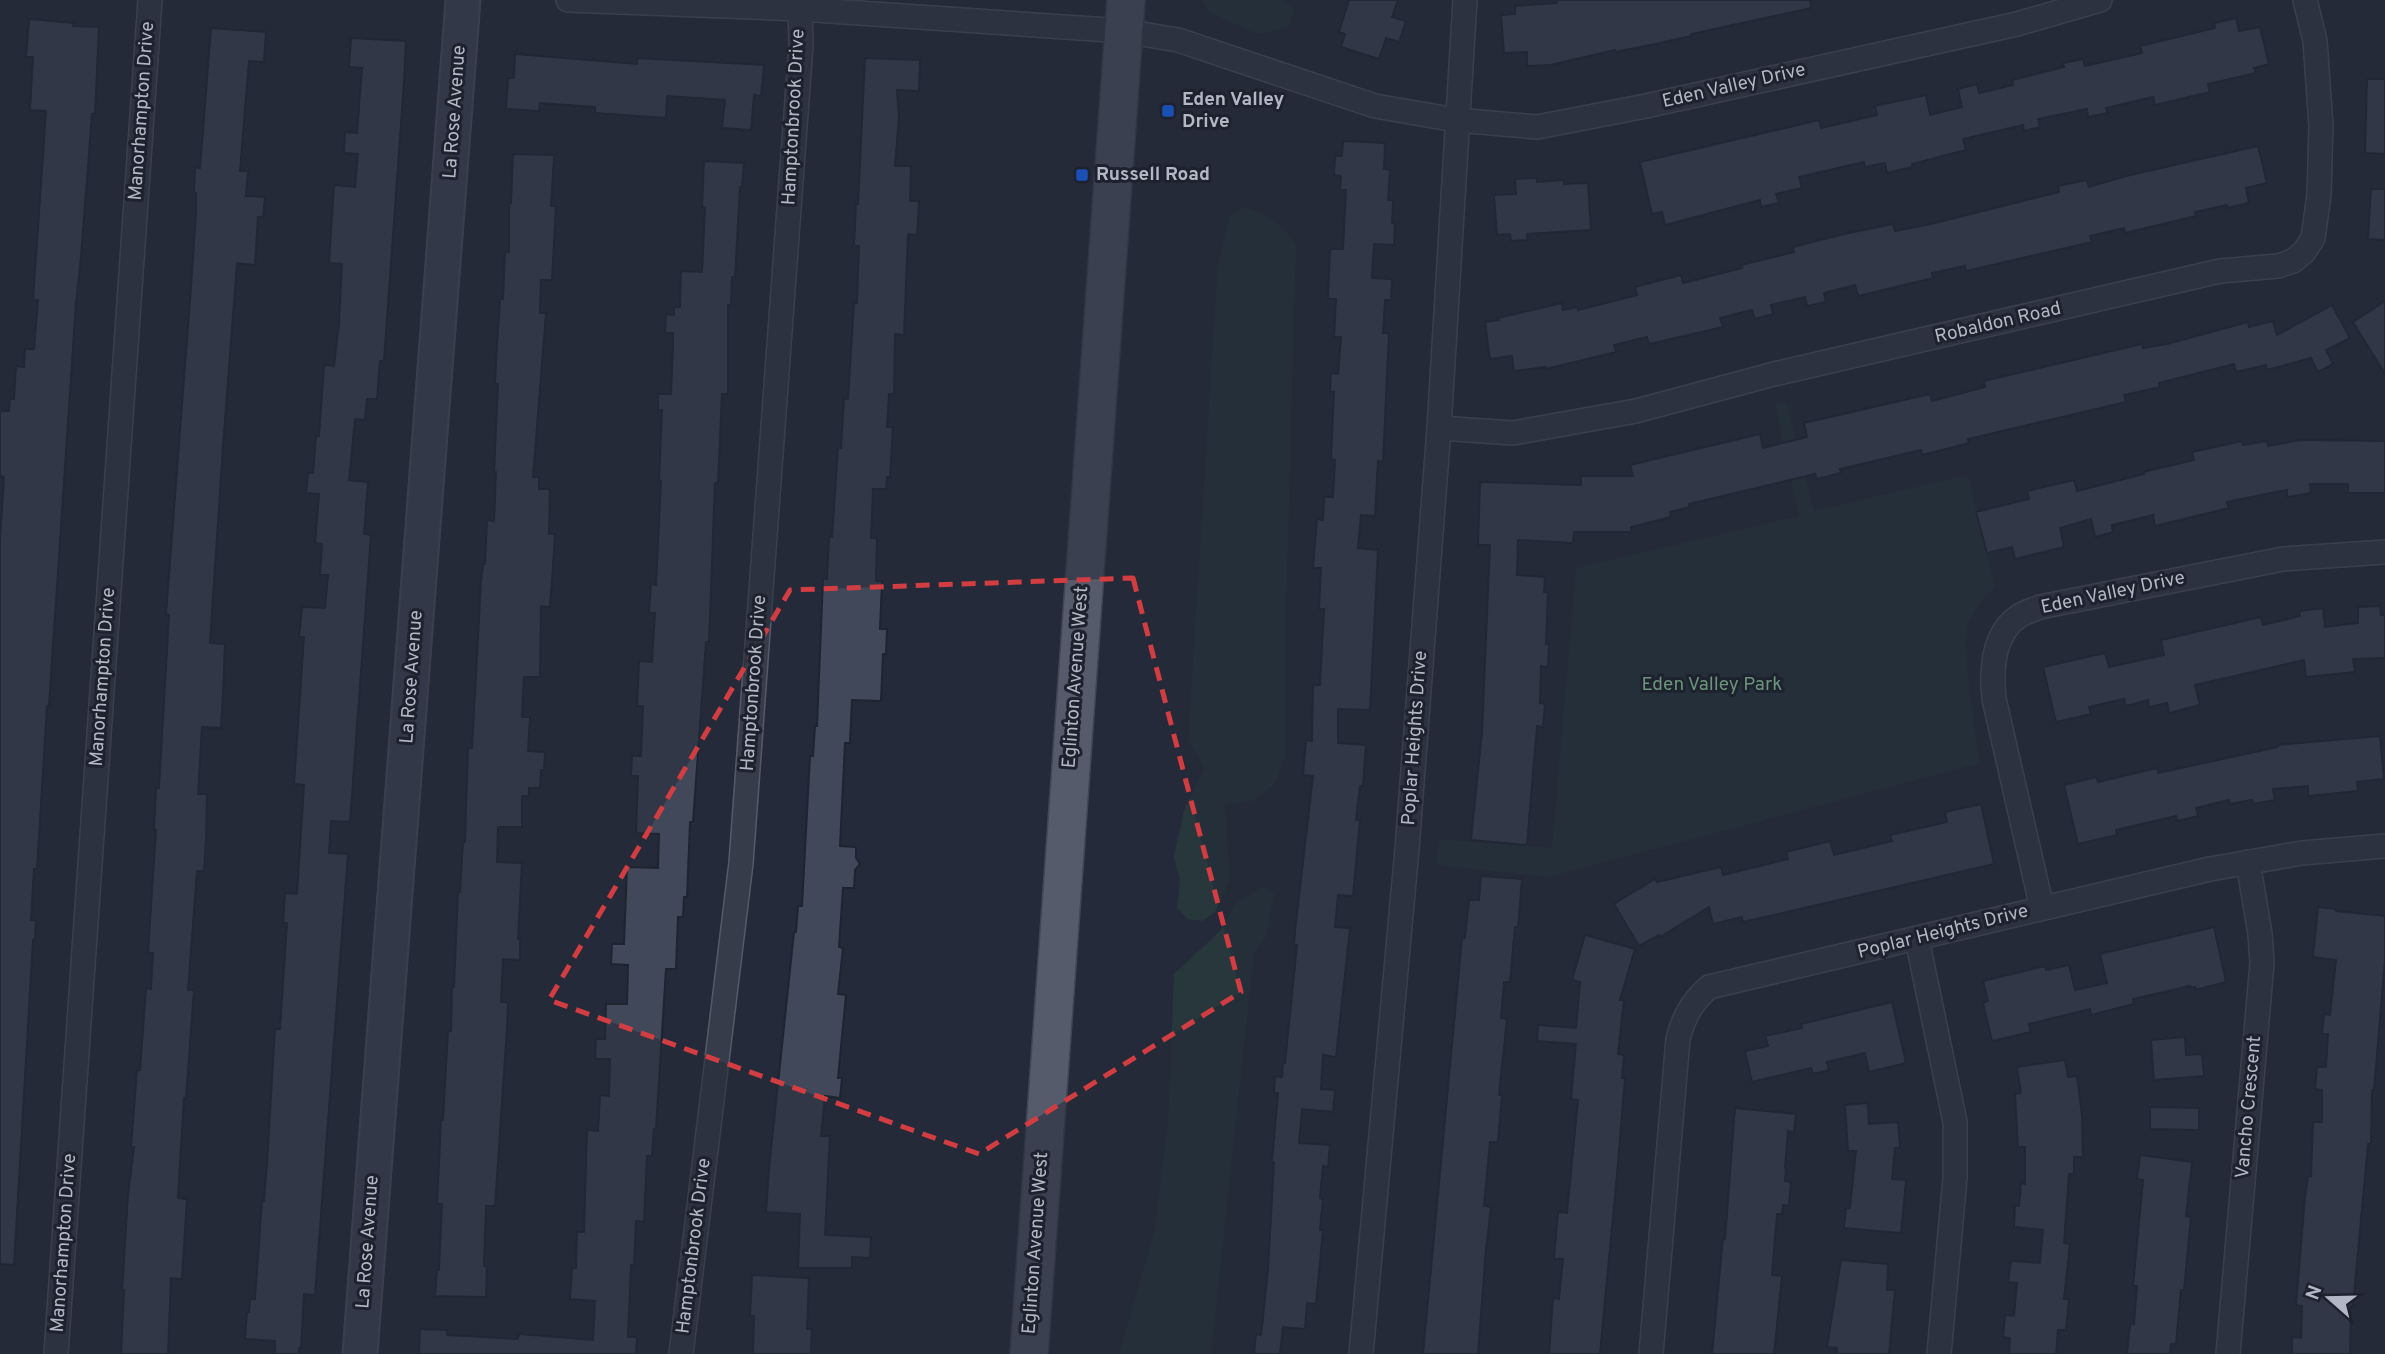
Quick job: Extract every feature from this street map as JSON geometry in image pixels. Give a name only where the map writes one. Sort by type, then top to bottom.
[{"type":"main road","name":"Eglinton Avenue West","points":[[1028,1354],[1125,16]]},
{"type":"street","name":"Manorhampton Drive","points":[[56,1354],[150,0]]},
{"type":"street","name":"La Rose Avenue","points":[[360,1354],[463,0]]},
{"type":"street","points":[[568,0],[1125,16]]},
{"type":"street","name":"Poplar Heights Drive","points":[[1361,1354],[1406,849],[1439,428],[1465,0]]},
{"type":"street","name":"Eden Valley Drive","points":[[1125,16],[1178,40],[1375,106],[1457,120],[1537,127],[2017,24],[2100,0]]},
{"type":"street","name":"Robaldon Road","points":[[1439,428],[1513,433],[1636,411],[1774,374],[2220,271],[2278,266],[2293,261],[2304,252],[2313,238],[2320,164],[2321,126],[2315,41],[2305,0]]},
{"type":"street","name":"Hamptonbrook Drive","points":[[681,1354],[741,863],[800,59],[800,5]]},
{"type":"street","name":"Eden Valley Drive","points":[[2042,908],[1994,699],[1992,666],[1997,645],[2006,629],[2019,616],[2040,607],[2283,559],[2385,552]]},
{"type":"street","name":"Poplar Heights Drive","points":[[1651,1354],[1678,1038],[1684,1017],[1694,1000],[1709,987],[2248,862],[2302,853],[2385,846]]},
{"type":"street","name":"Vancho Crescent","points":[[2228,1354],[2262,962],[2248,862]]},
{"type":"street","points":[[1917,939],[1955,1122],[1955,1178],[1939,1354]]},
{"type":"highlighted area","points":[[1133,578],[1241,992],[979,1154],[549,1000],[790,590]]},
{"type":"green space","points":[[1202,0],[1281,0],[1294,8],[1289,27],[1258,34],[1211,13]]},
{"type":"green space","points":[[1245,207],[1274,221],[1296,244],[1286,610],[1285,756],[1275,784],[1253,801],[1225,804],[1230,880],[1215,912],[1203,921],[1188,919],[1177,908],[1180,880],[1174,857],[1184,810],[1205,768],[1188,741],[1218,263],[1230,215]]},
{"type":"green space","name":"Eden Valley Park","points":[[1786,402],[1814,511],[1968,475],[1995,587],[1974,612],[1967,634],[1970,691],[1980,763],[1548,877],[1436,865],[1439,839],[1552,848],[1576,568],[1799,516],[1775,404]]},
{"type":"green space","points":[[1264,886],[1274,894],[1266,937],[1254,952],[1211,1354],[1119,1354],[1154,1233],[1168,1123],[1174,974],[1221,930],[1235,904]]},
{"type":"building","points":[[1349,0],[1398,0],[1392,17],[1406,21],[1399,42],[1386,38],[1379,59],[1341,47],[1345,34],[1339,32]]},
{"type":"building","points":[[1556,0],[1810,0],[1811,8],[1550,65],[1527,66],[1527,52],[1504,53],[1501,15],[1515,14],[1515,6],[1557,3]]},
{"type":"building","points":[[2236,18],[2239,31],[2260,27],[2269,64],[2254,68],[2256,73],[2208,84],[2210,92],[2155,105],[2153,97],[2106,108],[2108,113],[2088,117],[2087,109],[2038,119],[2040,127],[2024,131],[2023,125],[1963,139],[1966,150],[1887,173],[1885,163],[1865,167],[1864,162],[1799,177],[1802,188],[1776,194],[1779,203],[1761,207],[1760,200],[1665,225],[1662,212],[1652,214],[1640,162],[1819,120],[1821,128],[1877,115],[1875,106],[1926,95],[1930,115],[1962,107],[1958,89],[1977,84],[1979,93],[2013,85],[2012,80],[2064,67],[2063,63],[2083,59],[2085,66],[2142,53],[2140,46],[2215,28],[2214,23]]},
{"type":"building","points":[[29,19],[99,27],[95,114],[92,114],[76,303],[37,869],[34,869],[31,920],[36,920],[14,1265],[0,1264],[0,540],[4,477],[0,476],[0,411],[9,411],[10,399],[14,399],[16,366],[24,367],[25,349],[34,349],[38,300],[33,300],[46,111],[30,110],[33,57],[26,57]]},
{"type":"building","points":[[211,28],[266,32],[264,62],[249,61],[240,171],[248,171],[246,196],[265,197],[263,217],[258,217],[255,265],[237,263],[210,643],[225,644],[221,728],[202,727],[198,794],[207,794],[206,840],[204,871],[197,871],[188,990],[194,990],[178,1198],[187,1199],[182,1279],[171,1278],[168,1354],[121,1354],[122,1290],[134,1147],[131,1147],[137,1070],[140,1070],[146,988],[151,989],[153,953],[148,953],[156,788],[159,788],[169,615],[166,614],[196,213],[195,167],[200,168]]},
{"type":"building","points":[[351,38],[406,41],[404,82],[384,361],[380,361],[377,399],[367,399],[365,420],[355,419],[349,480],[368,482],[364,534],[371,535],[350,822],[331,821],[329,853],[348,854],[315,1295],[304,1294],[299,1354],[275,1354],[275,1341],[245,1339],[250,1299],[255,1299],[275,1029],[280,1029],[287,923],[283,923],[285,893],[297,894],[304,785],[294,784],[304,637],[299,637],[302,607],[325,608],[328,575],[320,575],[322,544],[315,543],[319,494],[306,493],[308,473],[313,473],[316,436],[319,436],[324,365],[334,366],[339,323],[342,264],[329,263],[334,185],[355,187],[358,154],[344,153],[345,132],[357,133],[362,68],[349,67]]},
{"type":"building","points":[[515,54],[637,64],[637,58],[764,65],[761,96],[754,95],[751,130],[722,128],[725,100],[667,96],[666,118],[595,113],[595,107],[540,103],[539,111],[506,109],[508,78],[514,78]]},
{"type":"building","points":[[865,58],[920,60],[919,91],[897,90],[899,117],[895,166],[911,166],[910,201],[919,201],[918,221],[917,235],[908,234],[904,335],[895,334],[894,394],[889,394],[887,427],[893,427],[890,477],[887,477],[886,489],[873,489],[871,538],[877,538],[876,581],[882,581],[880,629],[887,629],[886,654],[883,654],[881,701],[852,700],[850,743],[845,743],[840,846],[856,847],[856,858],[860,864],[855,870],[854,888],[843,888],[839,947],[843,948],[838,994],[846,995],[838,1078],[842,1078],[840,1098],[825,1096],[821,1136],[830,1136],[825,1235],[871,1237],[870,1258],[852,1257],[852,1268],[798,1268],[800,1214],[766,1212],[794,932],[798,906],[802,906],[810,756],[813,756],[817,726],[823,579],[827,579],[838,448],[841,448],[844,398],[848,399],[854,303],[857,303],[859,246],[854,246]]},
{"type":"building","points":[[2367,79],[2385,79],[2385,154],[2365,153]]},
{"type":"building","points":[[1343,141],[1385,143],[1384,169],[1390,170],[1388,200],[1393,200],[1392,223],[1395,223],[1394,245],[1374,244],[1372,278],[1392,279],[1391,300],[1385,300],[1383,333],[1389,333],[1383,462],[1378,461],[1375,516],[1361,515],[1358,548],[1378,550],[1370,710],[1338,709],[1338,743],[1366,745],[1363,786],[1360,786],[1356,820],[1360,820],[1353,896],[1338,895],[1335,927],[1350,928],[1336,1057],[1323,1055],[1321,1089],[1335,1090],[1333,1112],[1302,1109],[1299,1143],[1330,1145],[1328,1167],[1323,1166],[1320,1198],[1323,1199],[1320,1230],[1323,1230],[1316,1304],[1307,1303],[1305,1329],[1283,1327],[1280,1354],[1254,1354],[1256,1334],[1261,1335],[1268,1270],[1278,1093],[1274,1093],[1275,1076],[1282,1077],[1285,1063],[1297,945],[1294,945],[1295,931],[1313,776],[1303,775],[1306,740],[1312,741],[1313,685],[1320,685],[1324,609],[1319,609],[1321,568],[1313,568],[1317,519],[1323,520],[1324,497],[1333,497],[1335,460],[1331,459],[1334,392],[1330,392],[1331,373],[1338,374],[1341,337],[1334,337],[1336,299],[1328,299],[1330,249],[1343,249],[1346,190],[1340,190],[1341,176],[1334,175],[1335,156],[1342,156]]},
{"type":"building","points":[[2258,146],[2267,183],[2246,188],[2249,203],[2195,212],[2196,216],[2125,233],[2124,228],[2090,236],[2092,242],[1966,271],[1965,266],[1932,273],[1933,278],[1858,296],[1855,285],[1824,293],[1826,302],[1807,306],[1805,297],[1771,305],[1773,314],[1755,319],[1752,310],[1720,318],[1723,327],[1649,344],[1647,337],[1614,345],[1616,352],[1546,369],[1514,371],[1512,356],[1490,359],[1485,322],[1499,320],[1498,318],[1562,303],[1563,310],[1577,307],[1578,310],[1637,295],[1635,287],[1681,275],[1683,283],[1742,268],[1741,265],[1794,252],[1793,247],[1844,234],[1893,224],[1895,231],[1931,224],[2059,192],[2058,186],[2087,180],[2089,187]]},
{"type":"building","points":[[513,154],[554,155],[551,206],[556,206],[552,280],[541,280],[540,313],[546,313],[533,477],[539,477],[539,489],[550,489],[549,534],[555,534],[550,607],[541,606],[540,677],[524,677],[522,717],[530,717],[528,751],[545,752],[544,770],[541,770],[540,788],[529,788],[529,796],[522,796],[522,827],[498,827],[497,862],[522,863],[518,939],[520,960],[503,959],[501,1002],[508,1002],[507,1028],[495,1206],[486,1206],[486,1297],[435,1296],[442,1204],[437,1204],[441,1120],[448,1031],[451,1031],[458,892],[465,842],[468,748],[472,748],[487,520],[494,521],[497,344],[505,252],[509,252]]},
{"type":"building","points":[[704,161],[744,163],[735,277],[732,277],[731,305],[728,305],[728,394],[722,394],[718,483],[715,483],[709,642],[706,642],[693,822],[690,822],[687,897],[684,897],[683,917],[678,917],[676,969],[666,969],[656,1129],[652,1156],[647,1156],[644,1222],[636,1221],[634,1266],[631,1265],[628,1337],[637,1337],[636,1354],[419,1354],[420,1329],[447,1330],[447,1335],[518,1339],[519,1334],[593,1340],[595,1301],[570,1299],[572,1268],[576,1268],[577,1232],[584,1232],[587,1130],[598,1131],[600,1095],[609,1096],[610,1059],[595,1059],[596,1039],[605,1039],[606,1004],[627,1004],[628,965],[611,964],[612,944],[624,944],[627,867],[658,868],[659,834],[636,833],[638,776],[631,776],[632,756],[641,756],[643,706],[637,706],[639,661],[652,662],[655,613],[649,613],[651,584],[656,585],[661,481],[662,410],[658,410],[658,394],[671,394],[673,347],[673,333],[665,333],[666,314],[674,315],[674,307],[680,307],[681,271],[702,272]]},
{"type":"building","points":[[1537,178],[1537,182],[1564,180],[1564,184],[1588,183],[1591,230],[1527,234],[1528,240],[1511,241],[1510,234],[1497,235],[1494,195],[1516,194],[1515,179]]},
{"type":"building","points":[[2371,189],[2385,189],[2385,240],[2368,239]]},
{"type":"building","points":[[2385,301],[2385,374],[2353,322]]},
{"type":"building","points":[[2332,305],[2350,338],[2326,350],[2333,364],[2318,372],[2311,358],[2267,370],[2266,365],[2236,372],[2234,364],[2124,395],[2126,402],[1968,439],[1969,443],[1922,455],[1921,450],[1840,469],[1841,473],[1817,479],[1815,474],[1689,504],[1690,507],[1670,512],[1671,517],[1631,527],[1631,532],[1574,532],[1573,543],[1518,540],[1517,575],[1545,577],[1544,592],[1548,592],[1548,667],[1541,666],[1540,703],[1545,704],[1543,727],[1537,726],[1527,845],[1471,840],[1482,732],[1490,545],[1478,545],[1480,482],[1581,485],[1581,476],[1633,476],[1630,465],[1760,434],[1763,448],[1807,437],[1804,423],[1930,394],[1932,401],[1985,387],[1984,381],[2142,344],[2143,348],[2167,344],[2248,322],[2249,327],[2273,321],[2277,335]]},
{"type":"building","points":[[2301,440],[2385,441],[2385,493],[2348,493],[2348,484],[2310,484],[2311,493],[2287,497],[2287,490],[2227,502],[2229,508],[2155,526],[2153,515],[2112,525],[2113,532],[2095,537],[2091,519],[2060,528],[2064,547],[2015,559],[2012,547],[1987,553],[1976,512],[2029,499],[2027,491],[2074,480],[2077,491],[2194,460],[2192,452],[2242,441],[2243,445],[2267,441],[2268,446]]},
{"type":"building","points":[[2380,606],[2381,615],[2385,615],[2385,658],[2353,659],[2355,672],[2306,677],[2304,660],[2195,685],[2200,705],[2169,713],[2167,703],[2149,707],[2148,700],[2126,706],[2124,699],[2089,707],[2091,714],[2056,722],[2043,667],[2105,653],[2109,667],[2164,655],[2161,640],[2261,617],[2263,625],[2300,616],[2299,611],[2323,608],[2325,627],[2358,623],[2358,607]]},
{"type":"building","points":[[2380,736],[2384,779],[2357,782],[2358,791],[2308,796],[2308,786],[2273,789],[2275,800],[2230,804],[2229,800],[2196,808],[2198,816],[2177,821],[2176,816],[2116,830],[2117,835],[2078,844],[2064,785],[2096,777],[2098,782],[2157,768],[2158,773],[2278,745]]},
{"type":"building","points":[[1981,804],[1994,864],[1743,922],[1742,917],[1713,924],[1709,907],[1660,937],[1659,935],[1639,946],[1614,904],[1655,879],[1657,882],[1721,867],[1723,875],[1788,859],[1786,852],[1830,841],[1834,855],[1892,841],[1890,835],[1947,822],[1945,812]]},
{"type":"building","points":[[1481,876],[1522,879],[1510,982],[1504,982],[1501,1018],[1507,1019],[1499,1095],[1502,1095],[1498,1142],[1490,1142],[1484,1206],[1491,1207],[1478,1354],[1423,1354],[1462,938],[1465,938],[1469,900],[1479,900]]},
{"type":"building","points":[[2318,907],[2385,916],[2385,960],[2372,1090],[2371,1144],[2368,1144],[2351,1306],[2350,1354],[2292,1354],[2292,1337],[2301,1338],[2302,1306],[2296,1305],[2305,1197],[2308,1176],[2311,1176],[2313,1122],[2322,1122],[2322,1090],[2315,1089],[2317,1067],[2326,1067],[2328,1034],[2322,1034],[2324,1014],[2330,1015],[2336,960],[2313,957]]},
{"type":"building","points":[[2214,927],[2226,982],[2195,990],[2195,987],[2190,986],[2133,999],[2134,1004],[2091,1015],[2090,1009],[2029,1024],[2031,1032],[1992,1041],[1983,1003],[1988,1001],[1983,981],[2045,966],[2046,970],[2069,965],[2075,990],[2107,983],[2100,954]]},
{"type":"building","points":[[1585,935],[1635,949],[1620,1000],[1624,1000],[1618,1054],[1624,1055],[1622,1078],[1625,1078],[1618,1163],[1600,1354],[1549,1354],[1553,1298],[1559,1299],[1563,1259],[1554,1259],[1558,1212],[1567,1213],[1578,1100],[1571,1099],[1576,1044],[1537,1041],[1538,1025],[1576,1028],[1580,982],[1572,980]]},
{"type":"building","points":[[1892,1002],[1906,1063],[1869,1072],[1865,1053],[1827,1062],[1829,1070],[1813,1074],[1811,1068],[1752,1082],[1745,1051],[1768,1046],[1765,1036],[1802,1028],[1801,1024]]},
{"type":"building","points":[[2185,1037],[2186,1055],[2202,1054],[2204,1076],[2154,1080],[2151,1040]]},
{"type":"building","points":[[2065,1060],[2068,1077],[2077,1076],[2082,1115],[2083,1157],[2074,1157],[2074,1174],[2069,1174],[2064,1243],[2070,1244],[2064,1299],[2069,1299],[2066,1330],[2058,1330],[2056,1354],[2009,1354],[2010,1338],[2003,1337],[2005,1315],[2014,1316],[2017,1283],[2008,1282],[2011,1261],[2040,1263],[2043,1230],[2014,1227],[2015,1206],[2019,1206],[2021,1183],[2025,1184],[2025,1147],[2018,1147],[2015,1094],[2021,1093],[2017,1067]]},
{"type":"building","points":[[1868,1103],[1869,1124],[1898,1122],[1900,1148],[1895,1148],[1892,1179],[1906,1180],[1901,1233],[1844,1228],[1846,1208],[1850,1208],[1856,1151],[1848,1151],[1845,1105]]},
{"type":"building","points":[[2150,1107],[2199,1108],[2199,1130],[2150,1129]]},
{"type":"building","points":[[1735,1108],[1796,1114],[1794,1132],[1788,1131],[1785,1168],[1785,1181],[1791,1182],[1789,1206],[1783,1205],[1782,1214],[1777,1214],[1772,1275],[1782,1276],[1774,1354],[1712,1354],[1723,1238],[1725,1239]]},
{"type":"building","points":[[2140,1155],[2192,1162],[2186,1216],[2191,1217],[2184,1290],[2181,1290],[2176,1344],[2171,1344],[2170,1354],[2127,1354],[2130,1324],[2134,1324],[2137,1286],[2133,1286],[2143,1180],[2137,1179]]},
{"type":"building","points":[[1841,1260],[1888,1264],[1887,1290],[1895,1290],[1889,1354],[1837,1354],[1837,1348],[1827,1347]]},
{"type":"building","points":[[752,1275],[809,1278],[807,1329],[812,1329],[811,1354],[753,1354],[754,1316],[750,1316]]},
{"type":"place","name":"Eden Valley Drive","points":[[1168,111]]},
{"type":"place","name":"Russell Road","points":[[1082,175]]}]
